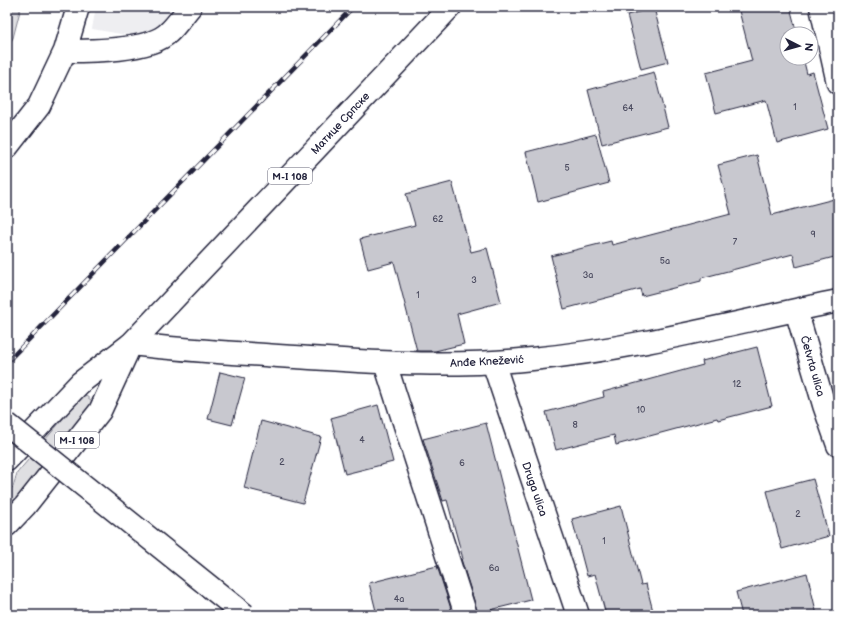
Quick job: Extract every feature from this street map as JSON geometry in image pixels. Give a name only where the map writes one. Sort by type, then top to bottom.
[{"type":"street","points":[[7,147],[39,106],[65,51],[78,7]]},
{"type":"street","points":[[65,51],[89,51],[141,45],[155,41],[168,34],[190,7]]},
{"type":"street","name":"Матице Српске","points":[[131,344],[450,7]]},
{"type":"street","points":[[821,7],[838,83]]},
{"type":"street","name":"Anđe Knežević","points":[[131,344],[199,351],[385,363],[473,364],[532,359],[606,349],[838,301]]},
{"type":"street","name":"Četvrta ulica","points":[[796,310],[824,405],[838,445]]},
{"type":"street","name":"M-I 108","points":[[7,460],[80,383],[131,344]]},
{"type":"street","name":"M-I 108","points":[[7,525],[25,506],[100,410],[131,344]]},
{"type":"street","name":"Druga ulica","points":[[493,362],[578,615]]},
{"type":"street","points":[[385,363],[466,615]]},
{"type":"street","points":[[7,424],[245,615]]},
{"type":"shaded area","points":[[7,7],[21,7],[13,38],[7,47]]},
{"type":"shaded area","points":[[96,7],[174,7],[163,21],[150,32],[133,36],[92,29]]},
{"type":"shaded area","points":[[84,394],[93,402],[45,467],[7,512],[7,493],[13,487],[17,473]]},
{"type":"building","points":[[738,7],[790,7],[795,26],[779,26],[779,66],[805,66],[807,74],[813,72],[828,129],[777,143],[766,100],[716,113],[706,73],[752,61]]},
{"type":"building","points":[[654,8],[668,62],[641,69],[627,15]]},
{"type":"building","points":[[654,72],[668,127],[602,144],[588,90]]},
{"type":"building","points":[[596,134],[609,183],[538,202],[526,152]]},
{"type":"building","points":[[757,155],[772,215],[838,198],[838,256],[796,267],[793,254],[701,278],[701,281],[642,296],[640,289],[564,309],[551,256],[611,241],[612,245],[731,214],[718,165]]},
{"type":"building","points":[[452,182],[471,252],[487,248],[501,302],[457,314],[464,344],[435,351],[417,351],[394,262],[368,269],[360,239],[415,225],[406,194]]},
{"type":"building","points":[[757,347],[772,406],[718,420],[717,418],[616,445],[614,435],[556,450],[546,412],[604,397],[603,392],[703,365],[702,361]]},
{"type":"building","points":[[220,372],[245,378],[232,425],[208,419]]},
{"type":"building","points":[[378,405],[393,462],[345,474],[331,418]]},
{"type":"building","points":[[261,421],[321,437],[303,503],[244,488]]},
{"type":"building","points":[[486,423],[531,600],[478,613],[461,559],[463,559],[447,500],[443,501],[423,439]]},
{"type":"building","points":[[813,479],[829,536],[782,549],[767,491]]},
{"type":"building","points":[[621,506],[641,585],[646,584],[654,615],[606,615],[595,574],[587,576],[572,519]]},
{"type":"building","points":[[437,566],[453,615],[377,615],[369,583]]},
{"type":"building","points":[[807,573],[817,615],[742,615],[736,592]]},
{"type":"railway","points":[[7,362],[353,7]]}]
